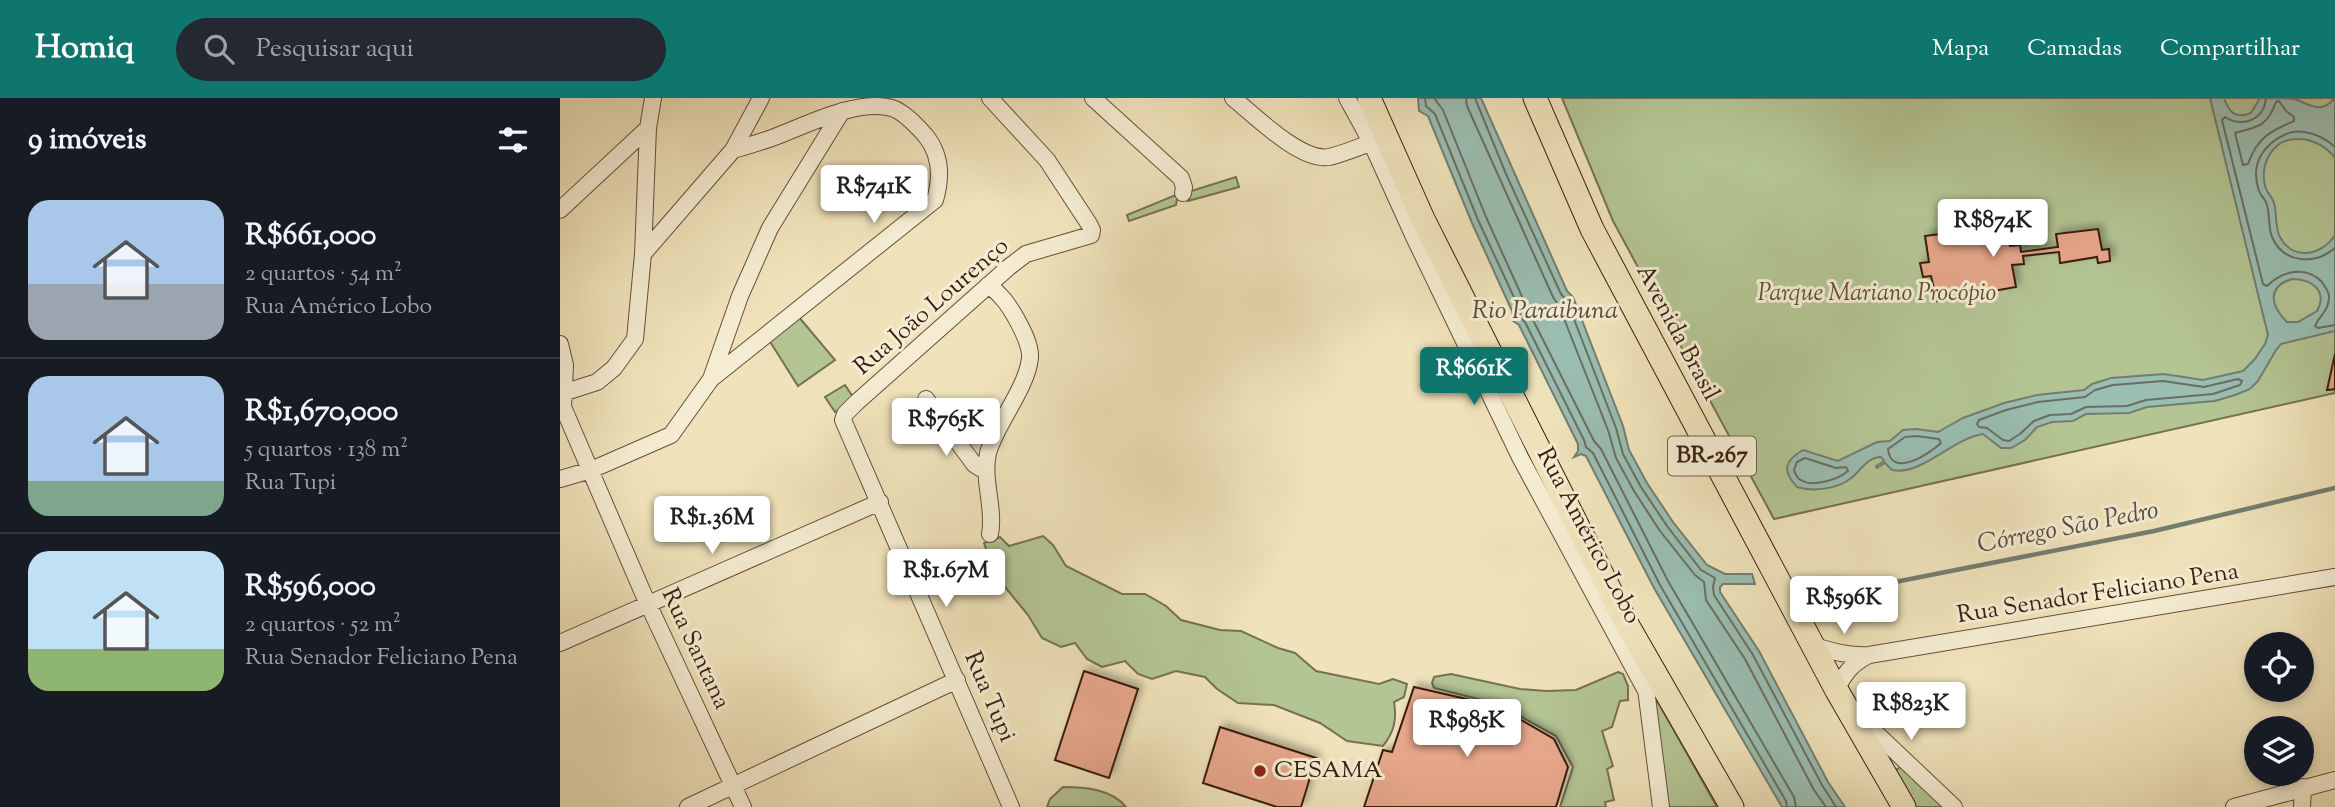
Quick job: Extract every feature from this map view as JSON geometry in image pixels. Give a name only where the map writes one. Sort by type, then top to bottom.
[{"type":"highway","points":[[1369,98],[1378,140],[1429,231],[1643,654],[1732,807]]},
{"type":"highway","name":"Avenida Brasil","points":[[1535,98],[1592,229],[1840,696],[1904,807]]},
{"type":"street","points":[[562,393],[597,382],[614,368],[635,339],[643,254],[648,128],[653,98]]},
{"type":"street","points":[[643,254],[733,150],[761,98]]},
{"type":"street","name":"Rua João Lourenço","points":[[845,414],[1026,254],[1091,235],[1092,230],[1047,160],[990,98]]},
{"type":"street","points":[[1093,98],[1181,178],[1183,193]]},
{"type":"street","points":[[1234,98],[1293,146],[1314,155],[1329,157],[1378,140]]},
{"type":"street","name":"Rua Américo Lobo","points":[[1347,98],[1378,140],[1488,394],[1646,691]]},
{"type":"street","points":[[560,480],[591,470],[671,435],[712,379],[935,200],[940,181],[939,161],[933,144],[915,123],[893,108],[869,104],[733,150]]},
{"type":"street","points":[[712,379],[740,296],[770,228],[842,111]]},
{"type":"street","points":[[560,211],[648,128]]},
{"type":"street","points":[[988,285],[1004,299],[1020,325],[1030,358],[989,451],[986,466],[992,522],[989,534]]},
{"type":"street","name":"Rua Santana","points":[[560,344],[565,365],[563,407],[649,604],[743,807]]},
{"type":"street","points":[[926,400],[974,464],[980,468],[986,466]]},
{"type":"street","name":"Rua Tupi","points":[[845,414],[845,425],[1011,807]]},
{"type":"street","points":[[560,643],[880,502]]},
{"type":"street","name":"Rua Senador Feliciano Pena","points":[[1815,646],[1838,654],[1869,655],[2335,577]]},
{"type":"street","name":"Rua Américo Lobo","points":[[1643,654],[1661,807]]},
{"type":"street","points":[[1869,655],[1855,662],[1847,670],[1840,696],[1954,807]]},
{"type":"street","points":[[688,807],[957,680]]},
{"type":"street","points":[[2234,807],[2335,780]]},
{"type":"street","points":[[2302,807],[2303,787]]},
{"type":"green space","name":"Parque Mariano Procópio","points":[[1562,98],[2335,98],[2335,393],[1774,519],[1613,221]]},
{"type":"green space","points":[[1236,177],[1239,187],[1188,201],[1191,191]]},
{"type":"green space","points":[[1178,194],[1176,205],[1129,221],[1127,215]]},
{"type":"green space","points":[[798,316],[835,360],[798,386],[769,340]]},
{"type":"green space","points":[[845,385],[855,400],[835,412],[825,397]]},
{"type":"green space","points":[[1043,536],[1053,545],[1066,566],[1122,594],[1145,594],[1166,606],[1181,620],[1220,630],[1241,631],[1295,653],[1316,671],[1379,684],[1393,679],[1407,684],[1404,697],[1394,702],[1395,720],[1390,736],[1383,746],[1347,741],[1320,723],[1274,705],[1238,703],[1205,677],[1176,671],[1152,679],[1138,674],[1125,661],[1102,667],[1087,659],[1075,643],[1061,647],[1042,638],[1028,615],[1000,581],[1002,564],[988,554],[984,543],[1000,537],[1009,546]]},
{"type":"green space","points":[[1618,672],[1623,674],[1628,686],[1628,700],[1620,701],[1612,727],[1602,731],[1613,766],[1607,769],[1614,800],[1605,802],[1606,807],[1560,807],[1573,767],[1556,736],[1498,704],[1434,688],[1432,683],[1434,677],[1451,674],[1520,689],[1576,690]]},
{"type":"green space","points":[[1650,688],[1717,807],[1666,807]]},
{"type":"green space","points":[[1903,766],[1947,807],[1915,807],[1894,771]]},
{"type":"green space","points":[[1063,787],[1105,793],[1126,807],[1047,807],[1050,799]]},
{"type":"water","name":"Rio Paraibuna","points":[[1418,98],[1481,98],[1567,291],[1573,297],[1623,426],[1629,450],[1673,522],[1707,565],[1725,574],[1752,574],[1755,584],[1723,584],[1720,592],[1759,651],[1828,782],[1845,807],[1782,807],[1654,588],[1586,456],[1581,454],[1574,457],[1578,444],[1519,325],[1513,321],[1512,311],[1428,116],[1419,111]]},
{"type":"water","points":[[2210,98],[2224,98],[2231,111],[2241,115],[2251,113],[2260,98],[2295,99],[2321,107],[2335,98],[2335,158],[2328,150],[2314,142],[2304,139],[2289,140],[2274,148],[2269,155],[2264,180],[2273,199],[2279,235],[2291,249],[2314,252],[2335,235],[2335,331],[2281,344],[2250,389],[2215,401],[2147,407],[2129,413],[2086,414],[2073,421],[2052,422],[2037,427],[2025,440],[2011,448],[2001,448],[1983,434],[1971,437],[1914,468],[1892,470],[1885,463],[1877,468],[1876,466],[1884,461],[1881,457],[1876,458],[1845,482],[1824,489],[1797,487],[1787,471],[1792,458],[1803,450],[1838,461],[1877,442],[1890,441],[1903,430],[1938,432],[1963,418],[2004,403],[2037,395],[2084,390],[2092,384],[2111,378],[2164,374],[2203,380],[2243,371],[2254,360],[2268,335]],"holes":[[[2299,280],[2316,288],[2321,298],[2320,304],[2317,311],[2298,322],[2287,322],[2277,309],[2275,292],[2284,282]]]},
{"type":"building","points":[[2007,225],[2010,246],[2020,245],[2021,252],[2058,247],[2056,234],[2098,229],[2102,250],[2109,249],[2110,261],[2098,263],[2097,257],[2060,263],[2059,252],[2023,256],[2024,264],[2012,265],[2016,287],[1937,301],[1931,276],[1923,277],[1920,263],[1929,262],[1925,236]]},
{"type":"building","points":[[2335,354],[2335,389],[2327,390]]},
{"type":"building","points":[[1084,671],[1138,689],[1109,778],[1055,760]]},
{"type":"building","points":[[1414,687],[1497,706],[1554,739],[1568,767],[1556,807],[1364,807],[1383,750],[1392,752]]},
{"type":"building","name":"CESAMA","points":[[1220,727],[1316,758],[1301,807],[1277,807],[1203,783]]},
{"type":"waterway","name":"Córrego São Pedro","points":[[1806,582],[1895,582],[2154,531],[2335,488]]},
{"type":"place","name":"CESAMA","points":[[1260,771]]}]
